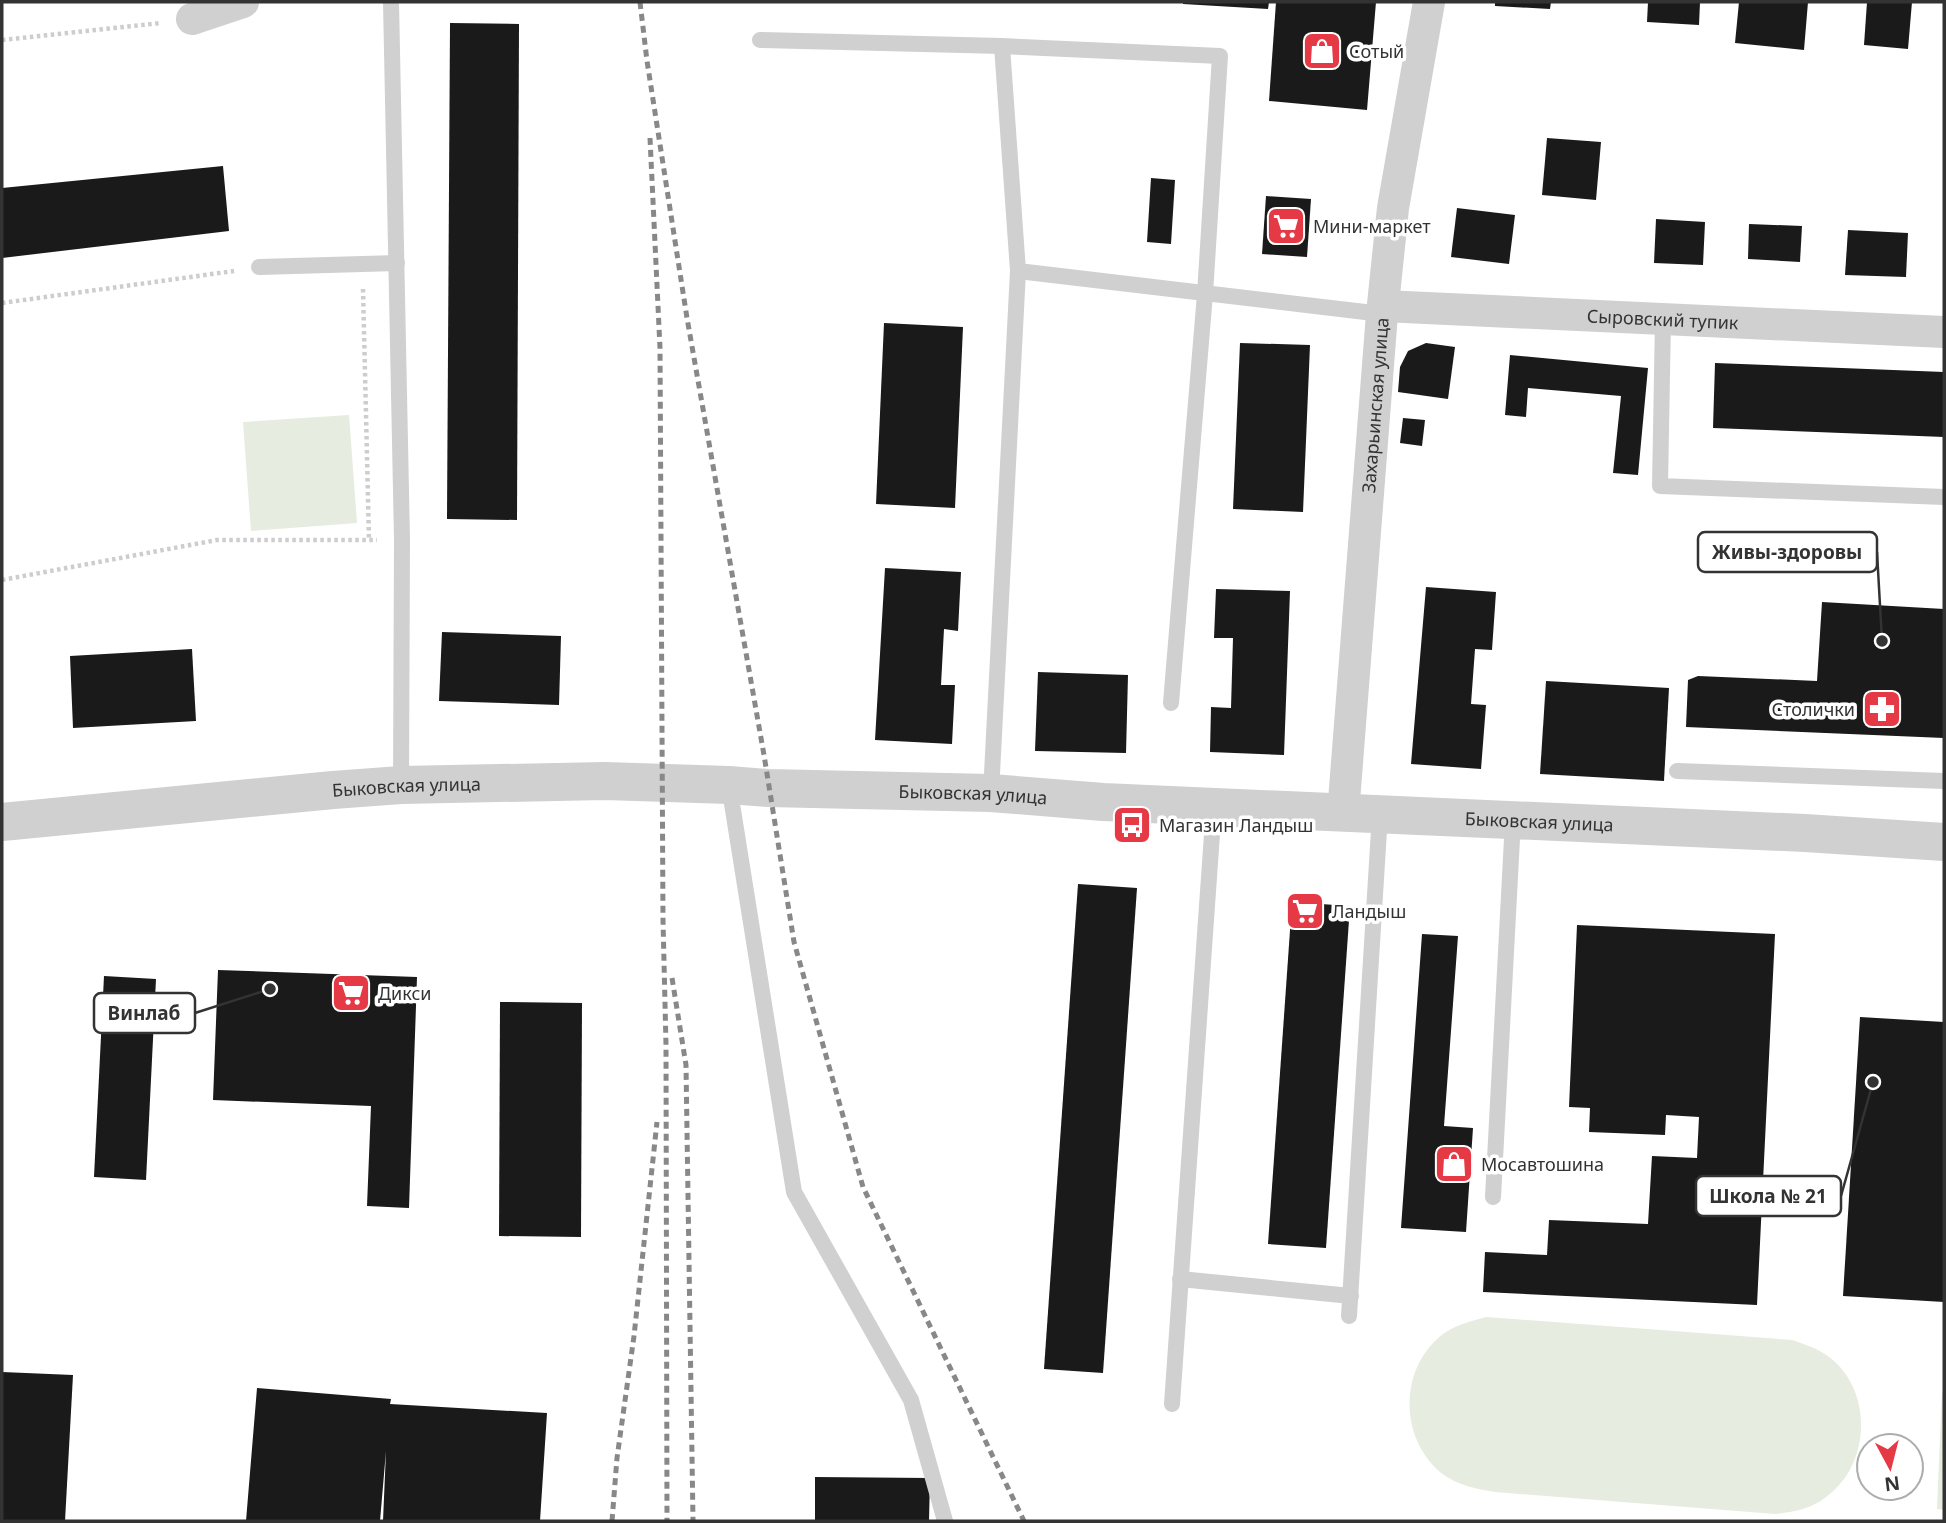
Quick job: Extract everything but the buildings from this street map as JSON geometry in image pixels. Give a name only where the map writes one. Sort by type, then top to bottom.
[{"type":"street","points":[[192,19],[243,2]]},
{"type":"street","name":"Захарьинская улица","points":[[1362,814],[1382,310],[1393,208],[1429,2]]},
{"type":"street","name":"Сыровский тупик","points":[[1382,310],[1944,332]]},
{"type":"street","name":"Быковская улица","points":[[2,822],[332,789],[605,781],[768,789],[991,793],[1103,802],[1805,833],[1944,842]]},
{"type":"lane","points":[[391,2],[402,540],[401,785]]},
{"type":"lane","points":[[760,40],[1002,46],[1220,56],[1205,294],[1171,703]]},
{"type":"lane","points":[[991,793],[1018,271],[1002,46]]},
{"type":"lane","points":[[259,267],[397,263]]},
{"type":"lane","points":[[1018,271],[1205,294],[1382,310]]},
{"type":"lane","points":[[1663,319],[1660,485],[1944,497]]},
{"type":"lane","points":[[1677,771],[1944,781]]},
{"type":"lane","points":[[729,785],[794,1192],[911,1400],[945,1521]]},
{"type":"lane","points":[[1172,1404],[1214,806]]},
{"type":"lane","points":[[1349,1316],[1362,814]]},
{"type":"lane","points":[[1493,1196],[1513,820]]},
{"type":"lane","points":[[1180,1279],[1350,1296]]},
{"type":"path","points":[[2,40],[192,19]]},
{"type":"path","points":[[362,263],[369,540]]},
{"type":"path","points":[[2,303],[259,267]]},
{"type":"path","points":[[2,580],[217,540],[402,540]]},
{"type":"shaded area","points":[[349,415],[357,523],[251,531],[243,422]]},
{"type":"shaded area","points":[[1486,1317],[1792,1340],[1809,1346],[1836,1363],[1849,1380],[1858,1400],[1860,1432],[1855,1432],[1853,1463],[1842,1482],[1820,1501],[1802,1509],[1775,1514],[1495,1492],[1459,1483],[1440,1472],[1418,1443],[1412,1426],[1410,1390],[1423,1357],[1434,1342],[1465,1323]]},
{"type":"shaded area","points":[[1942,1392],[1944,1393],[1944,1510],[1937,1509]]},
{"type":"railway","points":[[640,2],[687,318],[794,942],[863,1187],[1024,1521]]},
{"type":"railway","points":[[650,138],[660,348],[667,1521]]},
{"type":"railway","points":[[672,978],[686,1065],[693,1521]]},
{"type":"railway","points":[[612,1521],[657,1122]]},
{"type":"place","name":"Сотый","points":[[1322,51]]},
{"type":"place","name":"Мини-маркет","points":[[1286,226]]},
{"type":"place","name":"Живы-здоровы","points":[[1882,641]]},
{"type":"place","name":"Столички","points":[[1882,709]]},
{"type":"place","name":"Магазин Ландыш","points":[[1132,825]]},
{"type":"place","name":"Ландыш","points":[[1305,911]]},
{"type":"place","name":"Винлаб","points":[[270,989]]},
{"type":"place","name":"Дикси","points":[[351,993]]},
{"type":"place","name":"Школа № 21","points":[[1873,1082]]},
{"type":"place","name":"Мосавтошина","points":[[1454,1164]]}]
